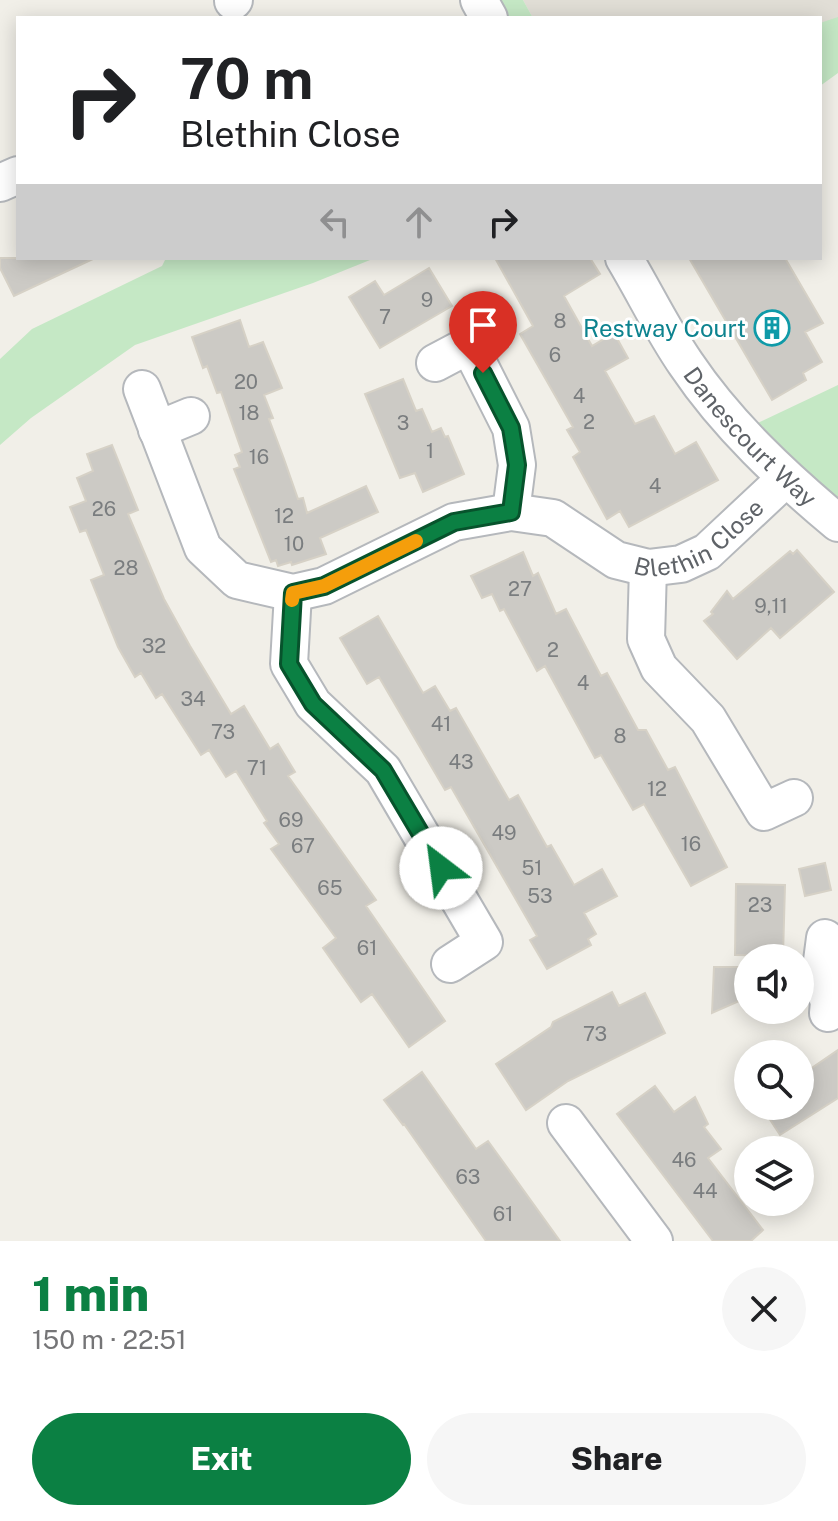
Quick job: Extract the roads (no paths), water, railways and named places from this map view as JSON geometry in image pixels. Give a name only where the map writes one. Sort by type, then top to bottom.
[{"type":"street","name":"Danescourt Way","points":[[625,260],[686,365],[785,479],[838,523]]},
{"type":"street","points":[[435,363],[469,345],[511,428],[517,465],[511,512]]},
{"type":"street","name":"Blethin Close","points":[[142,389],[203,548],[237,580],[293,593],[324,586],[454,522],[511,512],[553,518],[616,560],[648,568],[681,564],[707,552],[785,479]]},
{"type":"street","points":[[157,430],[191,416]]},
{"type":"street","points":[[648,568],[646,639],[659,668],[708,719],[764,812],[794,798]]},
{"type":"street","points":[[293,593],[289,664],[313,704],[383,770],[484,942],[450,964]]},
{"type":"street","points":[[825,938],[829,976],[828,1013]]},
{"type":"street","points":[[566,1123],[654,1241]]},
{"type":"place","name":"Restway Court","points":[[772,328]]}]
